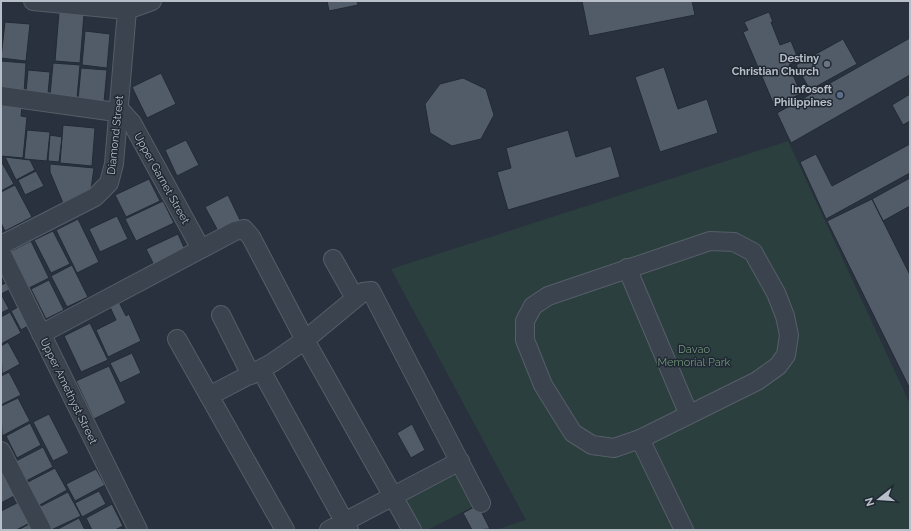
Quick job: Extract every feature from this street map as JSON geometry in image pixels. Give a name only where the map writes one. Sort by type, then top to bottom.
[{"type":"street","points":[[35,1],[127,10],[152,1]]},
{"type":"street","name":"Diamond Street","points":[[2,245],[95,197],[109,183],[112,175],[127,10]]},
{"type":"street","points":[[1,96],[118,111]]},
{"type":"street","name":"Upper Garnet Street","points":[[118,111],[126,115],[132,123],[201,249]]},
{"type":"street","points":[[41,334],[201,249],[240,229],[244,229],[248,233],[305,340],[412,530]]},
{"type":"street","points":[[710,241],[734,242],[753,252],[776,293],[785,316],[789,335],[786,355],[778,366],[756,381],[688,415],[640,439],[614,448],[592,445],[573,433],[543,385],[525,340],[525,321],[533,306],[548,296],[710,241]]},
{"type":"street","name":"Upper Amethyst Street","points":[[2,245],[41,334],[138,530]]},
{"type":"street","points":[[333,259],[355,298]]},
{"type":"street","points":[[627,268],[688,415]]},
{"type":"street","points":[[209,396],[256,372],[305,340],[366,290],[371,291],[481,503]]},
{"type":"street","points":[[221,315],[256,372],[341,527],[393,496],[460,461]]},
{"type":"street","points":[[177,339],[285,530]]},
{"type":"street","points":[[640,439],[684,530]]},
{"type":"street","points":[[1,451],[42,530]]},
{"type":"green space","name":"Davao Memorial Park","points":[[788,141],[910,404],[910,530],[495,530],[526,520],[391,269]]},
{"type":"green space","points":[[454,469],[474,506],[428,530],[418,530],[401,497]]},
{"type":"building","points":[[327,1],[357,1],[358,5],[329,11]]},
{"type":"building","points":[[582,1],[692,1],[695,15],[589,36]]},
{"type":"building","points":[[59,12],[84,14],[80,63],[55,61]]},
{"type":"building","points":[[769,12],[773,22],[771,22],[780,45],[791,41],[799,61],[789,65],[801,94],[774,105],[743,32],[748,30],[744,22]]},
{"type":"building","points":[[5,22],[30,24],[26,61],[1,58]]},
{"type":"building","points":[[85,31],[110,34],[107,68],[82,65]]},
{"type":"building","points":[[910,38],[910,75],[791,143],[777,113]]},
{"type":"building","points":[[843,39],[857,64],[810,90],[796,65]]},
{"type":"building","points":[[1,61],[26,63],[24,93],[1,91]]},
{"type":"building","points":[[53,63],[80,65],[77,98],[50,95]]},
{"type":"building","points":[[664,67],[678,109],[707,99],[718,133],[660,152],[635,77]]},
{"type":"building","points":[[81,68],[107,70],[104,102],[78,100]]},
{"type":"building","points":[[28,70],[50,72],[48,94],[26,92]]},
{"type":"building","points":[[161,73],[176,104],[147,118],[132,87]]},
{"type":"building","points":[[463,78],[486,89],[494,115],[481,139],[452,146],[430,133],[425,104],[440,84]]},
{"type":"building","points":[[910,94],[910,121],[903,125],[892,105]]},
{"type":"building","points":[[1,105],[22,107],[21,116],[27,117],[23,158],[1,156]]},
{"type":"building","points":[[63,125],[95,128],[92,166],[60,163]]},
{"type":"building","points":[[27,130],[50,132],[47,161],[24,159]]},
{"type":"building","points":[[568,130],[576,157],[611,146],[620,177],[508,210],[497,172],[511,168],[506,148]]},
{"type":"building","points":[[50,135],[62,137],[59,162],[48,161]]},
{"type":"building","points":[[186,140],[199,165],[177,176],[165,150]]},
{"type":"building","points":[[910,144],[910,173],[826,219],[800,162],[816,154],[832,186]]},
{"type":"building","points":[[5,157],[30,160],[35,170],[16,180]]},
{"type":"building","points":[[1,161],[14,184],[1,191]]},
{"type":"building","points":[[50,164],[94,168],[91,189],[63,203],[50,172]]},
{"type":"building","points":[[36,171],[44,186],[25,195],[18,180]]},
{"type":"building","points":[[910,178],[910,206],[883,221],[872,199]]},
{"type":"building","points":[[149,179],[160,201],[126,217],[115,195]]},
{"type":"building","points":[[15,185],[32,217],[5,231],[1,223],[1,192]]},
{"type":"building","points":[[228,195],[240,220],[218,231],[205,207]]},
{"type":"building","points":[[872,199],[910,275],[910,389],[827,221]]},
{"type":"building","points":[[163,201],[174,223],[136,241],[125,219]]},
{"type":"building","points":[[117,216],[128,239],[100,252],[89,229]]},
{"type":"building","points":[[78,219],[99,262],[77,273],[56,230]]},
{"type":"building","points":[[53,231],[70,264],[51,273],[34,240]]},
{"type":"building","points":[[178,234],[186,252],[155,267],[146,249]]},
{"type":"building","points":[[31,241],[49,278],[27,289],[9,252]]},
{"type":"building","points":[[72,265],[88,297],[67,307],[51,276]]},
{"type":"building","points":[[49,280],[64,310],[46,319],[31,289]]},
{"type":"building","points":[[6,283],[9,290],[1,294],[1,285]]},
{"type":"building","points":[[1,294],[9,309],[1,313]]},
{"type":"building","points":[[119,302],[126,316],[129,314],[141,341],[108,357],[96,330],[116,320],[110,307]]},
{"type":"building","points":[[18,307],[28,326],[21,330],[11,311]]},
{"type":"building","points":[[10,312],[21,333],[1,344],[1,317]]},
{"type":"building","points":[[90,323],[108,360],[81,372],[64,336]]},
{"type":"building","points":[[8,342],[20,364],[2,374],[1,346]]},
{"type":"building","points":[[132,353],[141,373],[120,383],[110,363]]},
{"type":"building","points":[[109,366],[126,403],[94,419],[76,381]]},
{"type":"building","points":[[9,372],[21,395],[1,405],[1,376]]},
{"type":"building","points":[[18,398],[30,421],[2,436],[1,406]]},
{"type":"building","points":[[49,414],[69,453],[53,461],[33,422]]},
{"type":"building","points":[[30,423],[41,445],[17,458],[6,436]]},
{"type":"building","points":[[412,424],[425,450],[411,458],[397,433]]},
{"type":"building","points":[[43,447],[53,467],[26,481],[16,461]]},
{"type":"building","points":[[55,468],[67,490],[38,506],[26,483]]},
{"type":"building","points":[[96,469],[105,485],[75,501],[66,484]]},
{"type":"building","points":[[5,472],[16,495],[1,503],[1,474]]},
{"type":"building","points":[[99,491],[106,504],[82,517],[75,503]]},
{"type":"building","points":[[68,492],[81,516],[51,530],[39,507]]},
{"type":"building","points":[[19,502],[30,523],[16,530],[1,530],[1,511]]},
{"type":"building","points":[[112,504],[123,526],[115,530],[92,530],[86,518]]},
{"type":"building","points":[[478,505],[490,529],[472,530],[463,513]]},
{"type":"building","points":[[79,518],[85,530],[56,530]]},
{"type":"building","points":[[31,523],[34,530],[18,530]]},
{"type":"place","name":"Destiny Christian Church","points":[[827,64]]},
{"type":"place","name":"Infosoft Philippines","points":[[840,95]]}]
